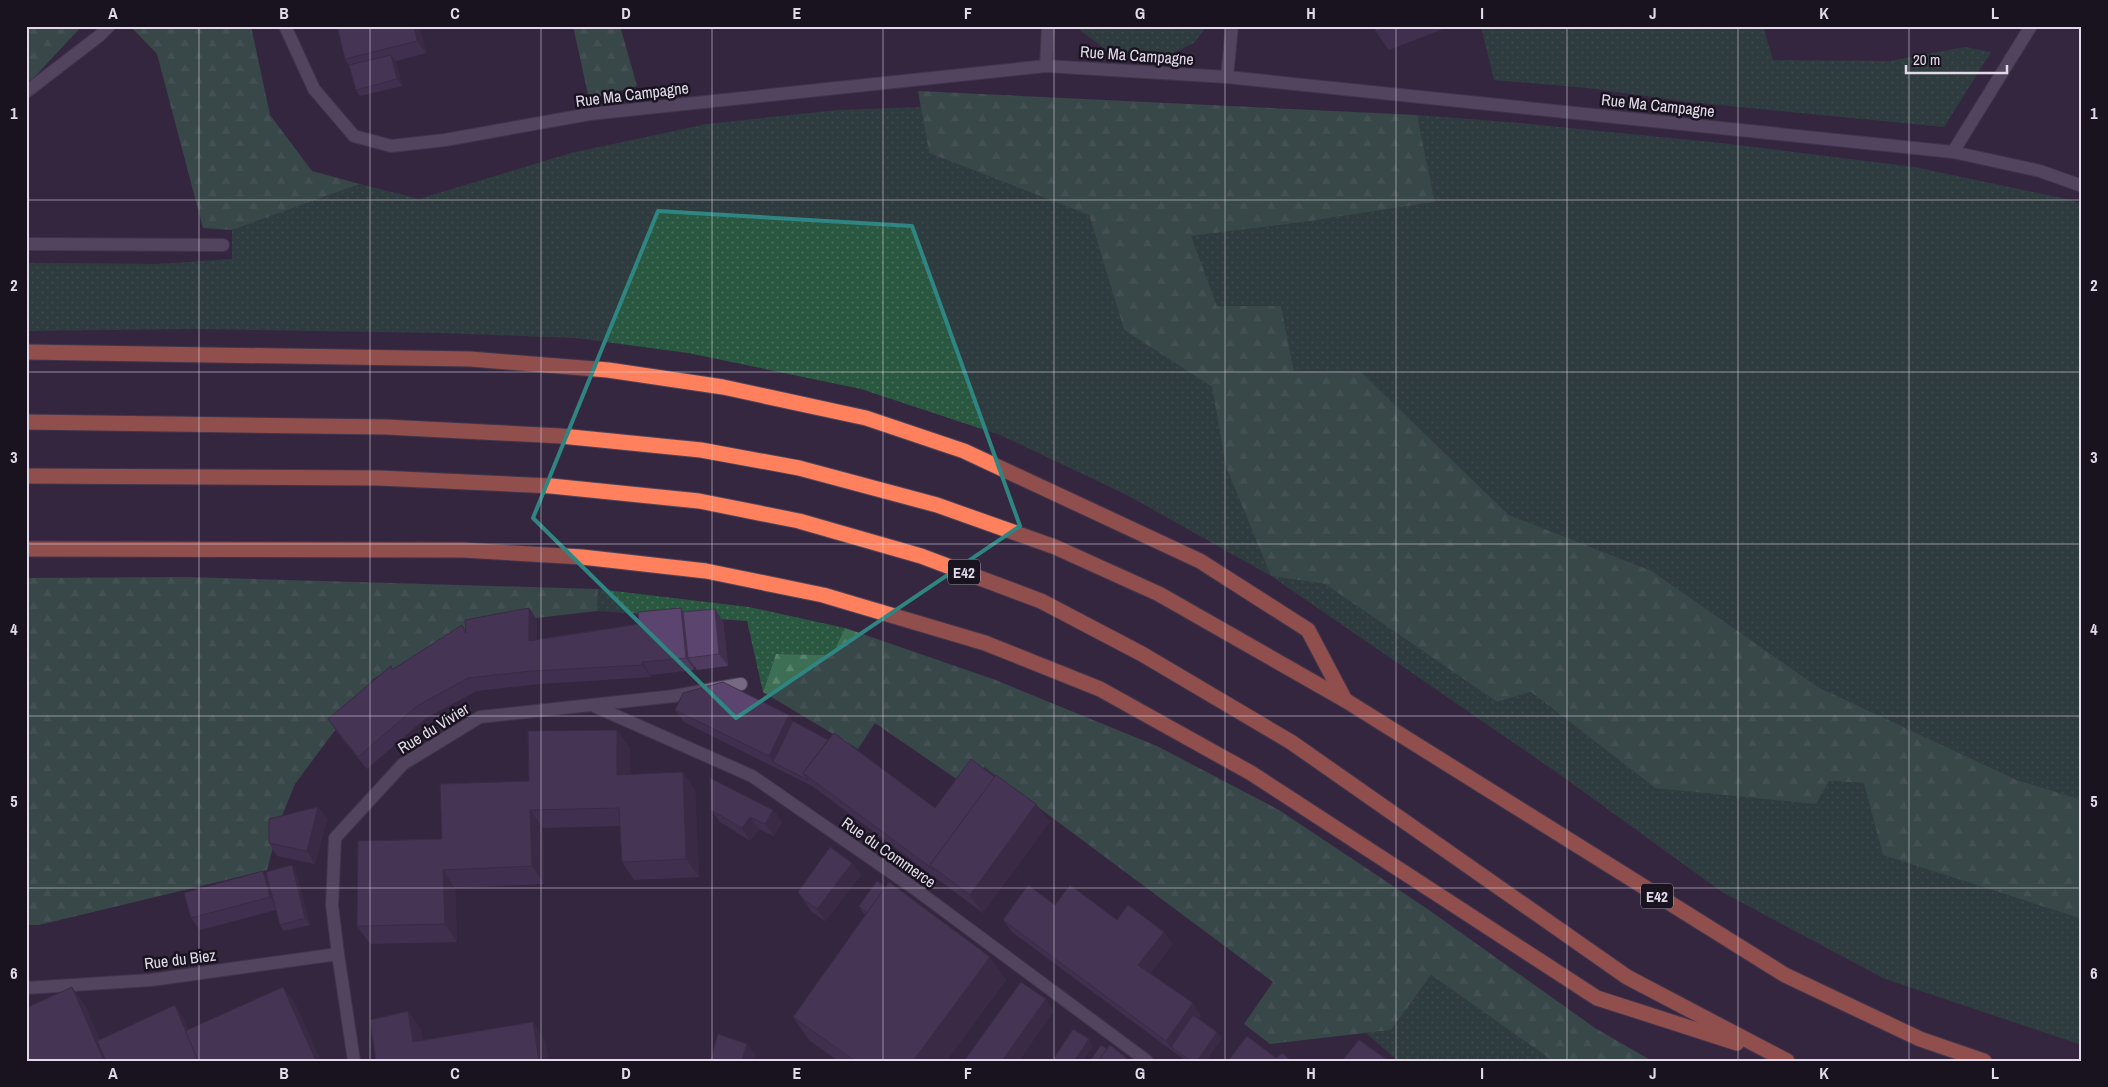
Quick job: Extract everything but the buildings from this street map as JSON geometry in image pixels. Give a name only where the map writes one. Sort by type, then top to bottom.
[{"type":"highway","points":[[26,352],[470,359],[608,370],[723,387],[866,418],[964,451],[1200,561],[1308,630],[1345,700]]},
{"type":"highway","name":"E42","points":[[26,422],[386,427],[561,436],[701,450],[799,468],[937,505],[1055,547],[1158,594],[1345,700],[1785,975],[1920,1039],[1984,1061]]},
{"type":"highway","name":"E42","points":[[26,476],[379,478],[551,486],[699,501],[799,520],[921,556],[1041,601],[1142,654],[1291,742],[1627,977],[1782,1058]]},
{"type":"highway","points":[[26,549],[463,550],[572,556],[706,571],[823,595],[985,643],[1100,689],[1251,773],[1597,998],[1782,1058]]},
{"type":"street","points":[[26,92],[99,36],[109,26]]},
{"type":"street","name":"Rue Ma Campagne","points":[[285,26],[314,89],[354,136],[391,146],[445,140],[590,114],[1046,66],[1227,77],[1953,152],[2040,171],[2082,186]]},
{"type":"street","points":[[1046,66],[1048,26]]},
{"type":"street","points":[[1227,77],[1232,26]]},
{"type":"street","points":[[1953,152],[2031,26]]},
{"type":"street","points":[[26,244],[223,244]]},
{"type":"street","name":"Rue du Vivier","points":[[354,1061],[332,905],[335,838],[403,764],[480,717],[674,696],[741,684]]},
{"type":"street","name":"Rue du Commerce","points":[[592,705],[752,776],[911,886],[1147,1061]]},
{"type":"street","name":"Rue du Biez","points":[[26,988],[151,980],[338,954]]},
{"type":"highlighted area","points":[[658,211],[912,226],[1020,526],[736,718],[533,518]]},
{"type":"green space","points":[[26,26],[82,26],[26,86]]},
{"type":"green space","points":[[130,26],[251,26],[270,115],[312,171],[360,184],[232,230],[203,228],[157,54]]},
{"type":"green space","points":[[573,26],[620,26],[637,86],[589,99]]},
{"type":"green space","points":[[1079,26],[1207,26],[1194,43],[1156,61],[1115,57],[1080,30]]},
{"type":"green space","points":[[1481,26],[1763,26],[1773,60],[1890,61],[1965,47],[1991,52],[1944,127],[1689,102],[1588,88],[1494,80]]},
{"type":"green space","points":[[918,91],[1417,115],[1435,202],[1297,223],[1191,236],[1217,306],[1281,306],[1294,371],[1360,371],[1509,515],[1652,571],[1818,687],[2017,780],[2082,800],[2082,919],[1883,855],[1864,783],[1829,781],[1816,804],[1655,788],[1531,692],[1497,702],[1325,584],[1271,576],[1226,467],[1212,387],[1124,330],[1089,215],[929,153]]},
{"type":"green space","points":[[921,107],[929,153],[1089,215],[1124,330],[1212,387],[1226,467],[1271,576],[1127,495],[1000,435],[861,389],[688,353],[576,338],[440,333],[194,329],[26,331],[26,263],[158,264],[232,259],[232,230],[360,184],[419,199],[571,153],[707,124],[838,110]]},
{"type":"green space","points":[[1417,115],[1721,143],[1914,167],[2071,200],[2082,204],[2082,800],[2017,780],[1818,687],[1652,571],[1509,515],[1360,371],[1294,371],[1281,306],[1217,306],[1190,236],[1297,223],[1435,202]]},
{"type":"green space","points":[[1271,576],[1325,584],[1497,702],[1531,692],[1655,788],[1829,781],[1865,783],[1884,855],[2082,919],[2082,1045],[1885,979],[1722,892],[1559,774]]},
{"type":"green space","points":[[187,577],[598,589],[597,611],[476,625],[373,679],[295,784],[280,821],[267,870],[39,925],[26,925],[26,578]]},
{"type":"green space","points":[[598,589],[749,607],[845,628],[832,655],[776,654],[763,692],[747,621],[597,611]]},
{"type":"green space","points":[[845,628],[993,679],[1157,746],[1279,810],[1429,910],[1595,1028],[1652,1061],[1553,1061],[1431,975],[1391,1030],[1270,1044],[1244,1024],[1273,982],[984,767],[968,787],[875,723],[858,749],[763,692],[776,654],[832,655]]},
{"type":"green space","points":[[1431,975],[1553,1061],[1398,1061],[1366,1033],[1391,1030]]}]
